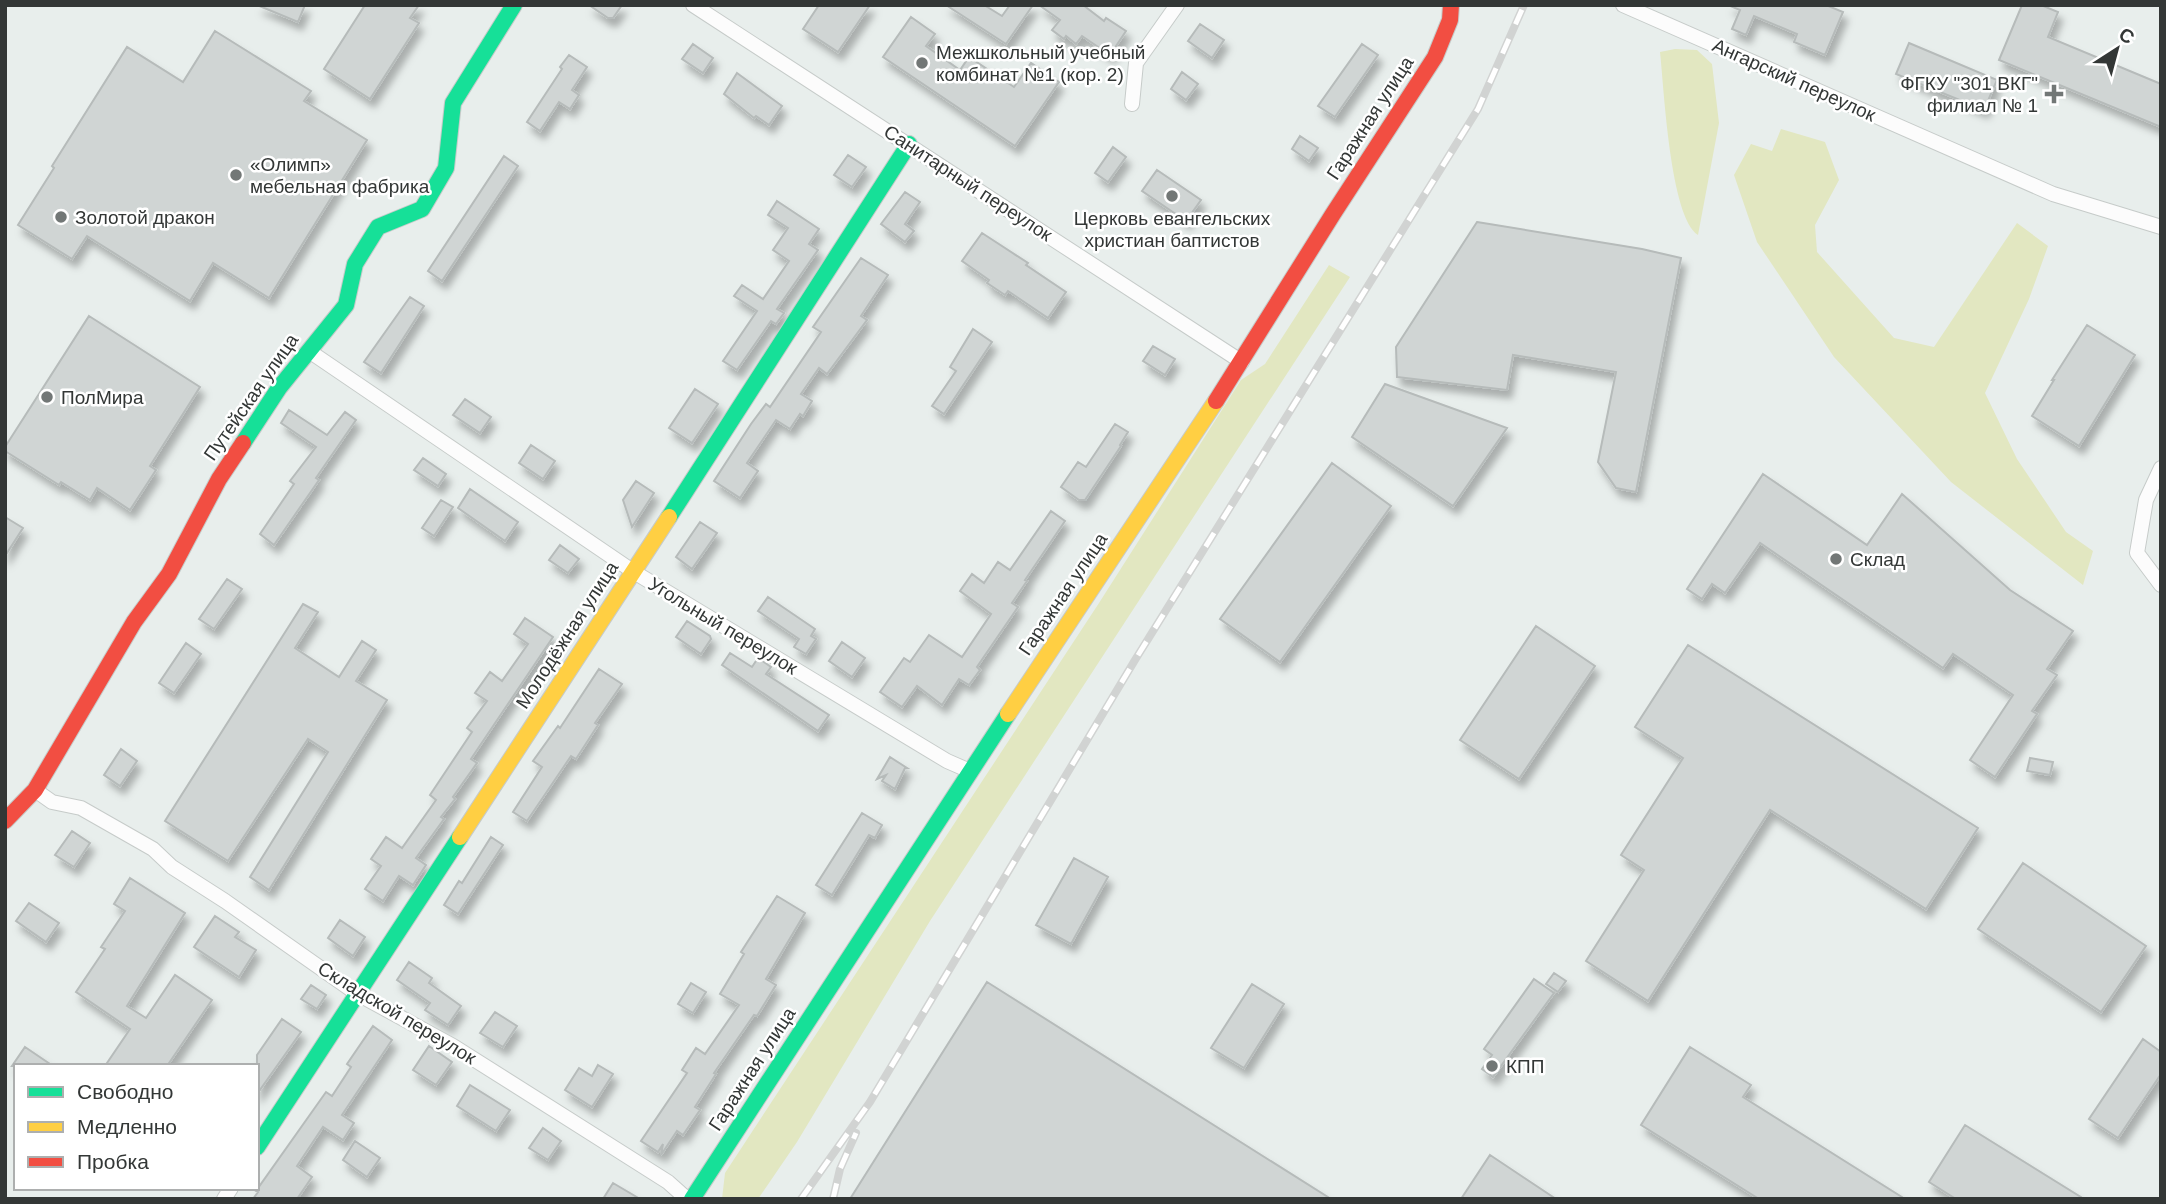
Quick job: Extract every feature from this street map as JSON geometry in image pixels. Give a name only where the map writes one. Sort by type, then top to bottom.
[{"type":"street","name":"Путейская улица","points":[[5,821],[35,790],[134,622],[169,574],[219,479],[279,388],[346,304],[355,264],[378,227],[422,209],[446,168],[453,103],[514,5]]},
{"type":"street","name":"Санитарный переулок","points":[[692,5],[1242,362]]},
{"type":"street","points":[[1132,104],[1136,63],[1177,5]]},
{"type":"street","name":"Гаражная улица","points":[[692,1199],[970,771],[1242,362],[1333,214],[1435,57],[1450,20],[1451,5]]},
{"type":"street","name":"Ангарский переулок","points":[[1623,5],[2053,194],[2161,227]]},
{"type":"street","name":"Молодёжная улица","points":[[259,1144],[634,572],[909,144]]},
{"type":"street","name":"Угольный переулок","points":[[309,351],[634,572],[947,761],[970,771]]},
{"type":"street","points":[[2161,468],[2146,499],[2137,553],[2161,585]]},
{"type":"street","name":"Складской переулок","points":[[35,790],[52,802],[81,808],[153,849],[172,867],[226,901],[356,993],[453,1046],[668,1182],[687,1199]]},
{"type":"green space","points":[[1675,49],[1697,50],[1712,64],[1719,123],[1698,235],[1688,223],[1681,204],[1666,121],[1660,52]]},
{"type":"green space","points":[[1781,129],[1825,142],[1839,180],[1815,225],[1817,252],[1894,338],[1934,347],[2017,223],[2048,246],[2029,299],[1985,393],[2017,459],[2066,532],[2093,551],[2083,585],[1951,482],[1834,357],[1757,242],[1734,175],[1751,144],[1772,151]]},
{"type":"green space","points":[[1329,265],[1350,277],[930,921],[797,1142],[758,1199],[722,1199],[725,1173],[1099,603],[1241,380],[1265,364]]},
{"type":"building","points":[[257,5],[305,5],[298,22]]},
{"type":"building","points":[[365,5],[419,5],[410,18],[419,23],[370,99],[324,69]]},
{"type":"building","points":[[589,5],[622,5],[613,18],[608,18]]},
{"type":"building","points":[[819,5],[870,5],[838,52],[803,29]]},
{"type":"building","points":[[946,5],[984,5],[1002,16],[1010,5],[1033,5],[1006,44]]},
{"type":"building","points":[[1039,5],[1083,5],[1104,21],[1106,18],[1126,31],[1110,55],[1082,36],[1076,44],[1066,36],[1064,39],[1052,30],[1060,20]]},
{"type":"building","points":[[1728,5],[1826,5],[1843,12],[1825,55],[1794,42],[1797,34],[1754,16],[1746,35],[1732,29],[1740,10]]},
{"type":"building","points":[[2022,5],[2041,5],[2058,12],[2048,37],[2161,84],[2161,127],[1999,60]]},
{"type":"building","points":[[911,17],[935,34],[926,46],[960,70],[969,57],[1014,87],[1031,63],[1059,82],[1015,146],[883,57]]},
{"type":"building","points":[[1200,24],[1224,40],[1212,58],[1188,41]]},
{"type":"building","name":"«Олимп» мебельная фабрика","points":[[215,31],[311,91],[304,101],[367,140],[269,298],[213,263],[190,301],[87,236],[72,259],[18,225],[127,47],[183,82]]},
{"type":"building","points":[[1909,43],[1997,80],[1984,110],[1896,74]]},
{"type":"building","points":[[693,44],[713,58],[703,73],[682,59]]},
{"type":"building","points":[[1362,44],[1378,55],[1335,117],[1318,106]]},
{"type":"building","points":[[569,55],[587,67],[572,90],[579,95],[570,109],[559,102],[540,131],[527,122]]},
{"type":"building","points":[[1182,72],[1198,84],[1186,100],[1171,89]]},
{"type":"building","points":[[737,73],[782,106],[769,125],[756,116],[754,118],[724,94]]},
{"type":"building","points":[[1300,136],[1318,148],[1309,161],[1292,149]]},
{"type":"building","points":[[1113,147],[1126,157],[1108,182],[1095,173]]},
{"type":"building","points":[[848,155],[866,167],[852,187],[834,175]]},
{"type":"building","points":[[504,156],[518,166],[442,281],[428,271]]},
{"type":"building","name":"Церковь евангельских христиан баптистов","points":[[1157,170],[1201,200],[1186,221],[1142,191]]},
{"type":"building","points":[[905,192],[920,202],[905,224],[914,231],[905,242],[881,224]]},
{"type":"building","points":[[777,201],[819,229],[809,244],[818,250],[777,309],[784,313],[776,324],[771,321],[737,370],[723,361],[757,311],[734,296],[742,285],[763,299],[789,261],[773,250],[788,228],[768,215]]},
{"type":"building","points":[[1477,222],[1681,258],[1636,492],[1616,488],[1598,462],[1616,372],[1513,355],[1507,390],[1397,377],[1396,347]]},
{"type":"building","points":[[982,233],[1066,292],[1048,318],[1008,291],[1005,295],[962,261]]},
{"type":"building","points":[[861,258],[888,275],[861,316],[867,320],[827,374],[819,368],[801,394],[812,401],[803,416],[800,414],[790,429],[776,420],[747,463],[758,471],[740,498],[714,481],[751,424],[766,404],[770,407],[821,332],[813,327]]},
{"type":"building","points":[[410,297],[424,306],[381,373],[364,362]]},
{"type":"building","points":[[89,316],[200,387],[150,466],[156,470],[130,510],[97,488],[90,500],[61,482],[59,485],[5,451],[5,447]]},
{"type":"building","points":[[2087,325],[2135,355],[2079,446],[2032,416]]},
{"type":"building","points":[[973,329],[992,342],[944,414],[932,406],[956,371],[950,367]]},
{"type":"building","points":[[1153,346],[1175,359],[1165,375],[1143,361]]},
{"type":"building","points":[[1385,384],[1507,428],[1453,506],[1352,437]]},
{"type":"building","points":[[695,389],[718,404],[692,443],[669,428]]},
{"type":"building","points":[[465,399],[491,417],[480,433],[453,415]]},
{"type":"building","points":[[289,410],[327,435],[345,412],[356,420],[274,545],[260,534],[294,484],[290,481],[316,447],[281,423]]},
{"type":"building","points":[[1115,424],[1128,432],[1085,500],[1079,500],[1061,487],[1078,462],[1086,467]]},
{"type":"building","points":[[531,445],[555,461],[543,479],[519,463]]},
{"type":"building","points":[[423,458],[446,474],[438,486],[414,470]]},
{"type":"building","points":[[1332,463],[1391,506],[1280,662],[1220,619]]},
{"type":"building","points":[[1763,474],[1867,545],[1902,494],[2010,590],[2073,631],[2047,669],[2057,675],[2032,711],[2037,714],[1995,777],[1970,760],[2013,695],[1953,654],[1943,668],[1760,543],[1725,593],[1712,584],[1702,599],[1687,589]]},
{"type":"building","points":[[636,481],[654,493],[632,527],[623,500]]},
{"type":"building","points":[[470,489],[518,522],[505,541],[458,508]]},
{"type":"building","points":[[441,500],[453,507],[434,536],[422,528]]},
{"type":"building","points":[[1051,511],[1065,521],[1025,580],[1027,581],[1012,603],[1018,607],[977,667],[980,670],[969,685],[959,679],[942,705],[917,686],[902,707],[880,692],[904,658],[910,662],[929,635],[962,657],[991,614],[960,591],[972,574],[984,583],[998,562],[1010,570]]},
{"type":"building","points":[[5,517],[23,528],[5,556]]},
{"type":"building","points":[[700,522],[717,533],[692,569],[676,557]]},
{"type":"building","points":[[560,545],[579,559],[568,573],[549,560]]},
{"type":"building","points":[[227,579],[242,589],[214,629],[199,619]]},
{"type":"building","points":[[768,597],[815,629],[811,636],[816,639],[806,654],[794,647],[799,639],[758,611]]},
{"type":"building","points":[[303,604],[318,612],[295,648],[339,677],[362,641],[376,650],[356,681],[387,700],[269,890],[250,877],[328,752],[308,739],[228,861],[165,821]]},
{"type":"building","points":[[525,618],[553,637],[471,759],[477,763],[441,817],[444,819],[416,858],[426,865],[413,885],[399,876],[383,901],[365,889],[381,866],[371,859],[386,837],[402,848],[436,800],[430,795],[472,732],[467,728],[487,701],[475,693],[490,672],[502,681],[528,644],[514,634]]},
{"type":"building","points":[[687,621],[710,636],[711,639],[701,654],[676,637]]},
{"type":"building","points":[[1536,626],[1595,666],[1519,779],[1460,740]]},
{"type":"building","points":[[842,642],[865,658],[852,677],[829,661]]},
{"type":"building","points":[[186,643],[201,654],[174,693],[159,683]]},
{"type":"building","points":[[1688,645],[1978,828],[1926,909],[1770,810],[1648,1001],[1586,961],[1644,870],[1621,855],[1683,758],[1635,727]]},
{"type":"building","points":[[730,653],[752,667],[758,658],[771,667],[766,674],[829,715],[818,731],[722,665]]},
{"type":"building","points":[[599,669],[622,684],[595,723],[598,725],[576,759],[571,756],[527,821],[513,812],[542,767],[533,761],[558,726],[560,728]]},
{"type":"building","points":[[121,749],[137,761],[120,786],[104,775]]},
{"type":"building","points":[[890,757],[907,768],[895,789],[882,781],[886,775],[877,779]]},
{"type":"building","points":[[2030,758],[2053,762],[2050,775],[2027,771]]},
{"type":"building","points":[[862,813],[882,825],[875,838],[869,835],[832,895],[816,885]]},
{"type":"building","points":[[72,831],[90,843],[74,867],[55,855]]},
{"type":"building","points":[[491,837],[503,845],[458,914],[444,905],[459,881],[462,883]]},
{"type":"building","points":[[1074,858],[1108,877],[1071,944],[1036,925]]},
{"type":"building","points":[[2023,863],[2146,946],[2101,1012],[1978,929]]},
{"type":"building","points":[[130,878],[185,913],[127,1006],[146,1018],[175,975],[212,1000],[168,1064],[106,1064],[130,1029],[76,992],[105,949],[101,947],[125,911],[114,904]]},
{"type":"building","points":[[777,896],[805,913],[766,979],[776,985],[757,1016],[754,1015],[714,1073],[716,1074],[695,1107],[700,1110],[683,1135],[677,1131],[661,1155],[663,1144],[658,1152],[641,1141],[687,1073],[682,1070],[696,1048],[705,1054],[739,1005],[720,994],[744,954],[741,952]]},
{"type":"building","points":[[29,903],[59,923],[46,942],[16,921]]},
{"type":"building","points":[[215,916],[239,932],[235,937],[256,950],[239,977],[194,947]]},
{"type":"building","points":[[340,920],[365,937],[353,956],[328,938]]},
{"type":"building","points":[[409,962],[432,978],[429,983],[461,1006],[448,1025],[425,1010],[430,1003],[397,980]]},
{"type":"building","points":[[1554,973],[1566,981],[1558,992],[1546,984]]},
{"type":"building","points":[[1534,979],[1554,993],[1493,1077],[1482,1069],[1492,1055],[1484,1049]]},
{"type":"building","points":[[987,982],[1331,1199],[850,1199]]},
{"type":"building","points":[[691,983],[706,992],[693,1013],[678,1004]]},
{"type":"building","points":[[1252,984],[1284,1004],[1244,1068],[1211,1048]]},
{"type":"building","points":[[311,985],[326,995],[317,1009],[301,999]]},
{"type":"building","points":[[495,1012],[517,1026],[503,1047],[480,1033]]},
{"type":"building","points":[[282,1019],[301,1032],[259,1091],[257,1055]]},
{"type":"building","points":[[373,1026],[392,1040],[342,1115],[354,1123],[343,1140],[323,1127],[297,1166],[312,1177],[297,1199],[253,1199],[326,1092],[332,1096],[351,1067],[347,1064]]},
{"type":"building","points":[[2143,1039],[2161,1052],[2161,1074],[2118,1138],[2089,1119]]},
{"type":"building","points":[[429,1046],[452,1062],[436,1085],[413,1070]]},
{"type":"building","points":[[25,1047],[50,1064],[14,1064],[12,1066]]},
{"type":"building","points":[[1690,1047],[1751,1085],[1743,1097],[1905,1199],[1759,1199],[1641,1125]]},
{"type":"building","points":[[598,1065],[613,1074],[592,1107],[565,1090],[579,1068],[592,1076]]},
{"type":"building","points":[[470,1085],[510,1110],[496,1131],[457,1106]]},
{"type":"building","points":[[1965,1125],[2084,1199],[1956,1199],[1929,1182]]},
{"type":"building","points":[[543,1128],[561,1141],[548,1160],[529,1148]]},
{"type":"building","points":[[355,1141],[380,1158],[367,1177],[343,1160]]},
{"type":"building","points":[[1490,1155],[1556,1199],[1461,1199]]},
{"type":"building","points":[[613,1183],[640,1199],[603,1199]]},
{"type":"railway","points":[[801,1199],[870,1102],[1135,660],[1478,109],[1524,5]]},
{"type":"railway","points":[[833,1199],[840,1169],[856,1133]]},
{"type":"traffic: fast","points":[[243,443],[279,388],[346,305],[355,264],[378,227],[422,209],[446,168],[453,103],[514,5]]},
{"type":"traffic: fast","points":[[669,517],[909,144]]},
{"type":"traffic: fast","points":[[692,1199],[1008,714]]},
{"type":"traffic: fast","points":[[259,1144],[460,837]]},
{"type":"traffic: slow","points":[[1008,714],[1216,401]]},
{"type":"traffic: slow","points":[[460,837],[669,517]]},
{"type":"traffic: jam","points":[[1216,401],[1435,57],[1450,20],[1451,5]]},
{"type":"traffic: jam","points":[[5,821],[35,790],[134,622],[169,574],[219,479],[243,443]]},
{"type":"place","name":"Межшкольный учебный комбинат №1 (кор. 2)","points":[[922,63]]},
{"type":"place","name":"ФГКУ \"301 ВКГ\" филиал № 1","points":[[2054,94]]},
{"type":"place","name":"«Олимп» мебельная фабрика","points":[[236,175]]},
{"type":"place","name":"Церковь евангельских христиан баптистов","points":[[1172,196]]},
{"type":"place","name":"Золотой дракон","points":[[61,217]]},
{"type":"place","name":"ПолМира","points":[[47,397]]},
{"type":"place","name":"Склад","points":[[1836,559]]},
{"type":"place","name":"КПП","points":[[1492,1066]]}]
